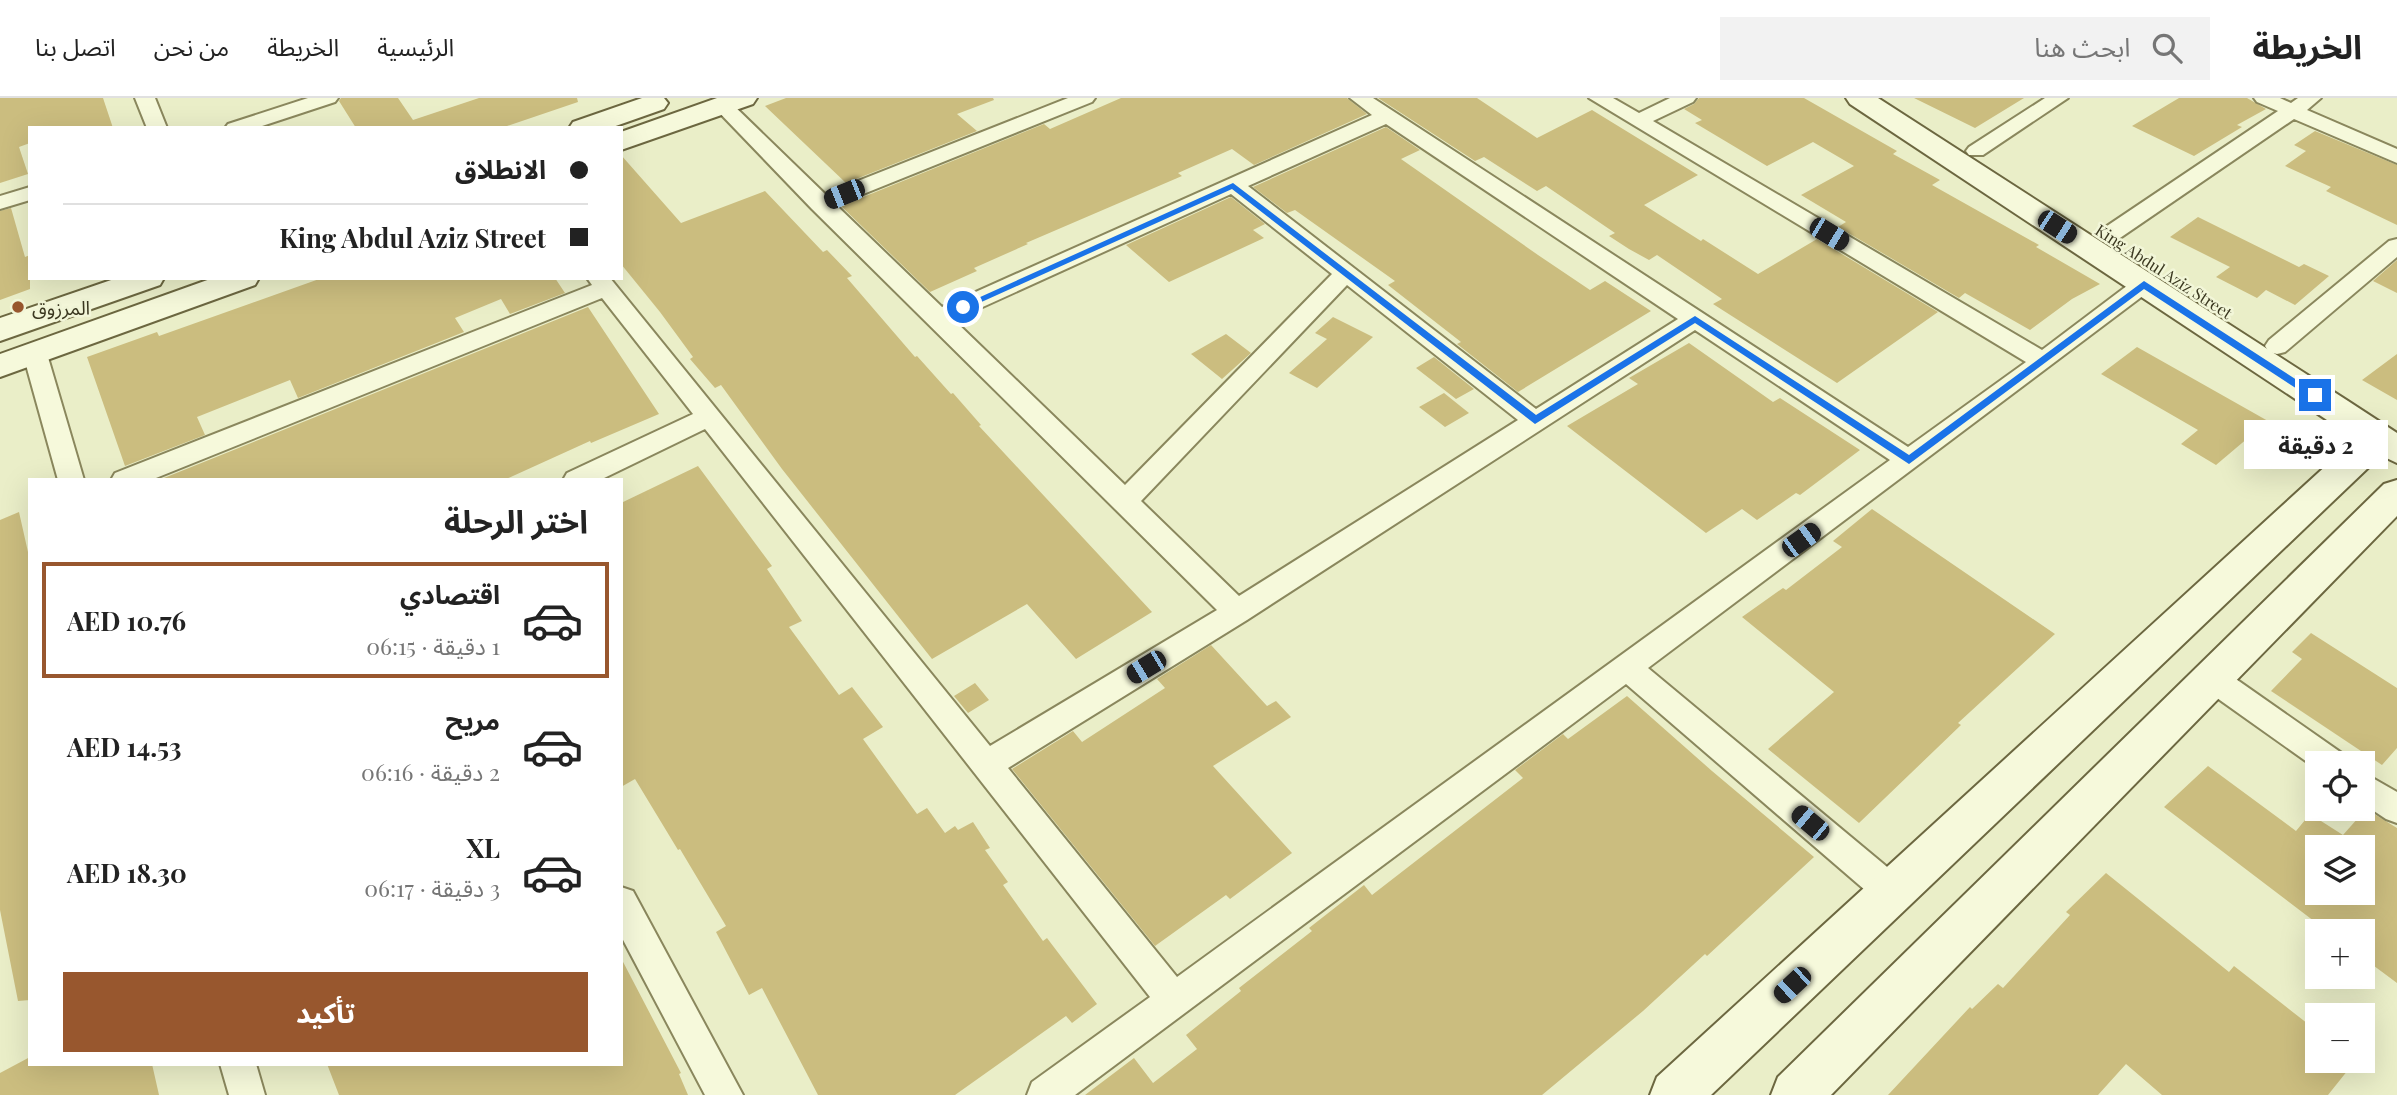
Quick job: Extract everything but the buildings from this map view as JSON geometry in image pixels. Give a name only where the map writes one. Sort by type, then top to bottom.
[{"type":"street","points":[[145,98],[156,126]]},
{"type":"street","points":[[241,126],[328,98]]},
{"type":"street","points":[[589,126],[669,98]]},
{"type":"street","points":[[820,204],[1085,98]]},
{"type":"street","points":[[1360,98],[1909,460]]},
{"type":"street","points":[[1599,98],[2043,361]]},
{"type":"street","points":[[1638,121],[1686,98]]},
{"type":"street","name":"King Abdul Aziz Street","points":[[1860,98],[2397,450]]},
{"type":"street","name":"King Abdul Aziz Street","points":[[1894,98],[2397,424]]},
{"type":"street","points":[[1976,151],[2058,98]]},
{"type":"street","points":[[2264,98],[2397,157]]},
{"type":"street","points":[[2109,235],[2311,98]]},
{"type":"street","points":[[623,141],[732,102],[820,204],[1237,612]]},
{"type":"street","points":[[938,318],[1387,116]]},
{"type":"street","points":[[1233,185],[1535,421]]},
{"type":"street","points":[[0,203],[28,194]]},
{"type":"street","points":[[2277,345],[2397,246]]},
{"type":"street","points":[[1125,501],[1346,274]]},
{"type":"street","points":[[0,330],[143,280]]},
{"type":"street","points":[[0,366],[238,280]]},
{"type":"street","points":[[129,478],[602,283],[1174,1000]]},
{"type":"street","points":[[1045,1095],[2144,284]]},
{"type":"street","points":[[986,765],[1237,612],[1695,319]]},
{"type":"street","points":[[35,354],[70,478]]},
{"type":"street","points":[[1675,1095],[2358,457],[2358,437],[2336,409]]},
{"type":"street","points":[[580,478],[709,417]]},
{"type":"street","points":[[1796,1095],[2397,494]]},
{"type":"street","points":[[1627,667],[1892,892]]},
{"type":"street","points":[[2213,679],[2315,751]]},
{"type":"street","points":[[2375,794],[2397,809]]},
{"type":"street","points":[[623,906],[725,1095]]},
{"type":"street","points":[[239,1066],[247,1095]]},
{"type":"place","name":"المرزوق","points":[[18,307]]},
{"type":"route","points":[[963,307],[1233,185],[1535,421],[1695,319],[1909,460],[2144,284],[2315,395]]}]
